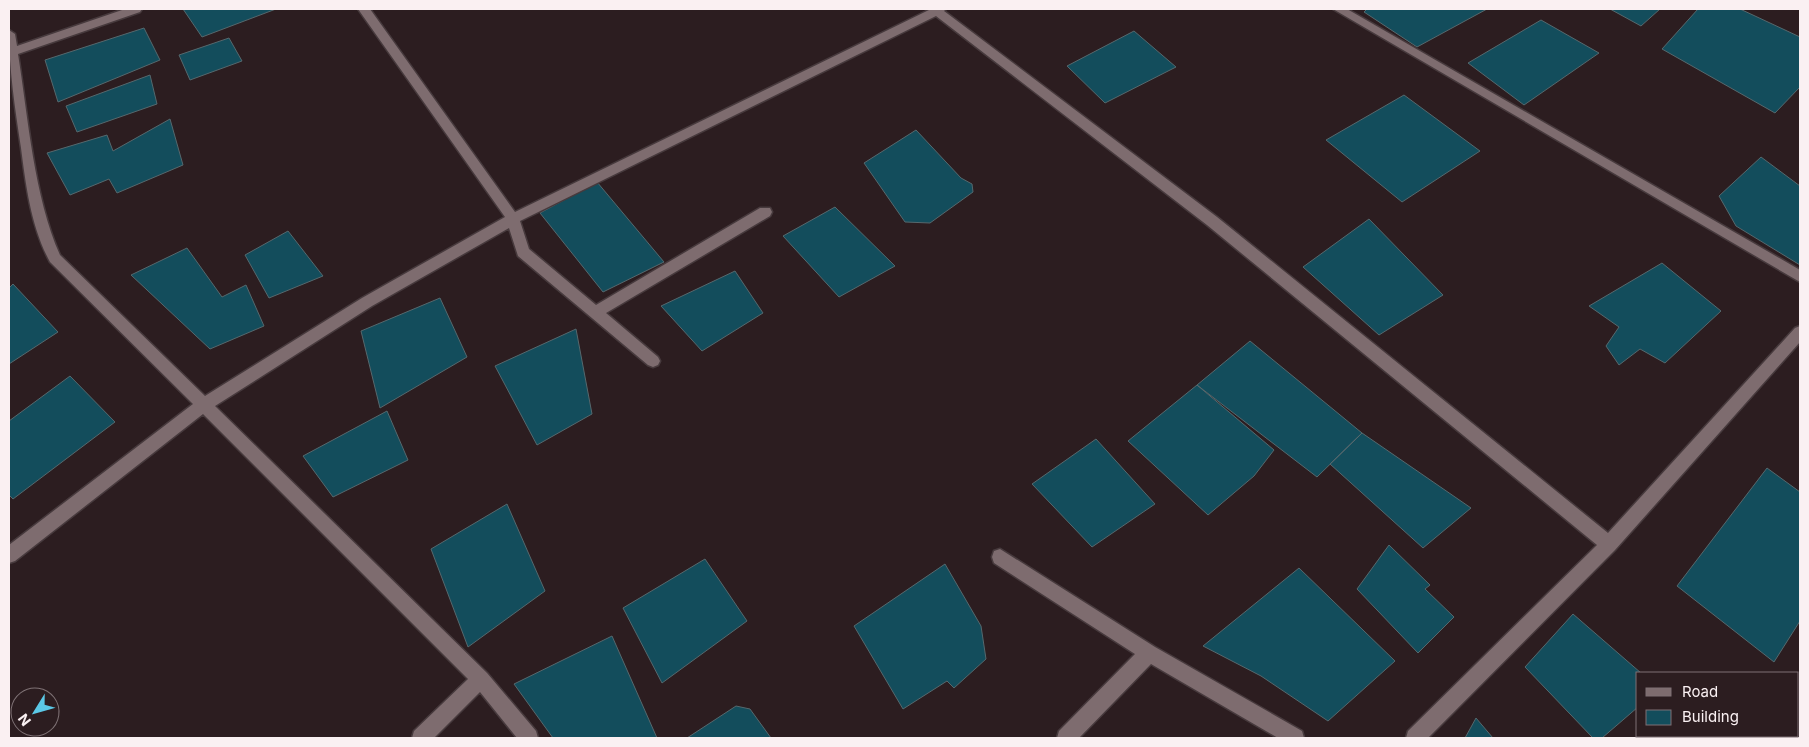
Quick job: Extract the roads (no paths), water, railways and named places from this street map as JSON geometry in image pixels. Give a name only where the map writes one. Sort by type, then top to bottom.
[{"type":"street","points":[[10,53],[136,9]]},
{"type":"street","points":[[364,9],[513,219],[523,252],[653,360]]},
{"type":"street","points":[[1339,9],[1800,277]]},
{"type":"street","points":[[9,556],[202,406],[367,302],[513,219],[938,10],[1212,221],[1609,544]]},
{"type":"street","points":[[9,34],[10,53],[32,180],[44,234],[55,258],[202,406],[481,679],[529,738]]},
{"type":"street","points":[[595,312],[765,212]]},
{"type":"street","points":[[1415,738],[1609,544],[1800,332]]},
{"type":"street","points":[[1000,557],[1149,653],[1295,738]]},
{"type":"street","points":[[1066,738],[1149,653]]},
{"type":"street","points":[[422,738],[481,679]]}]
